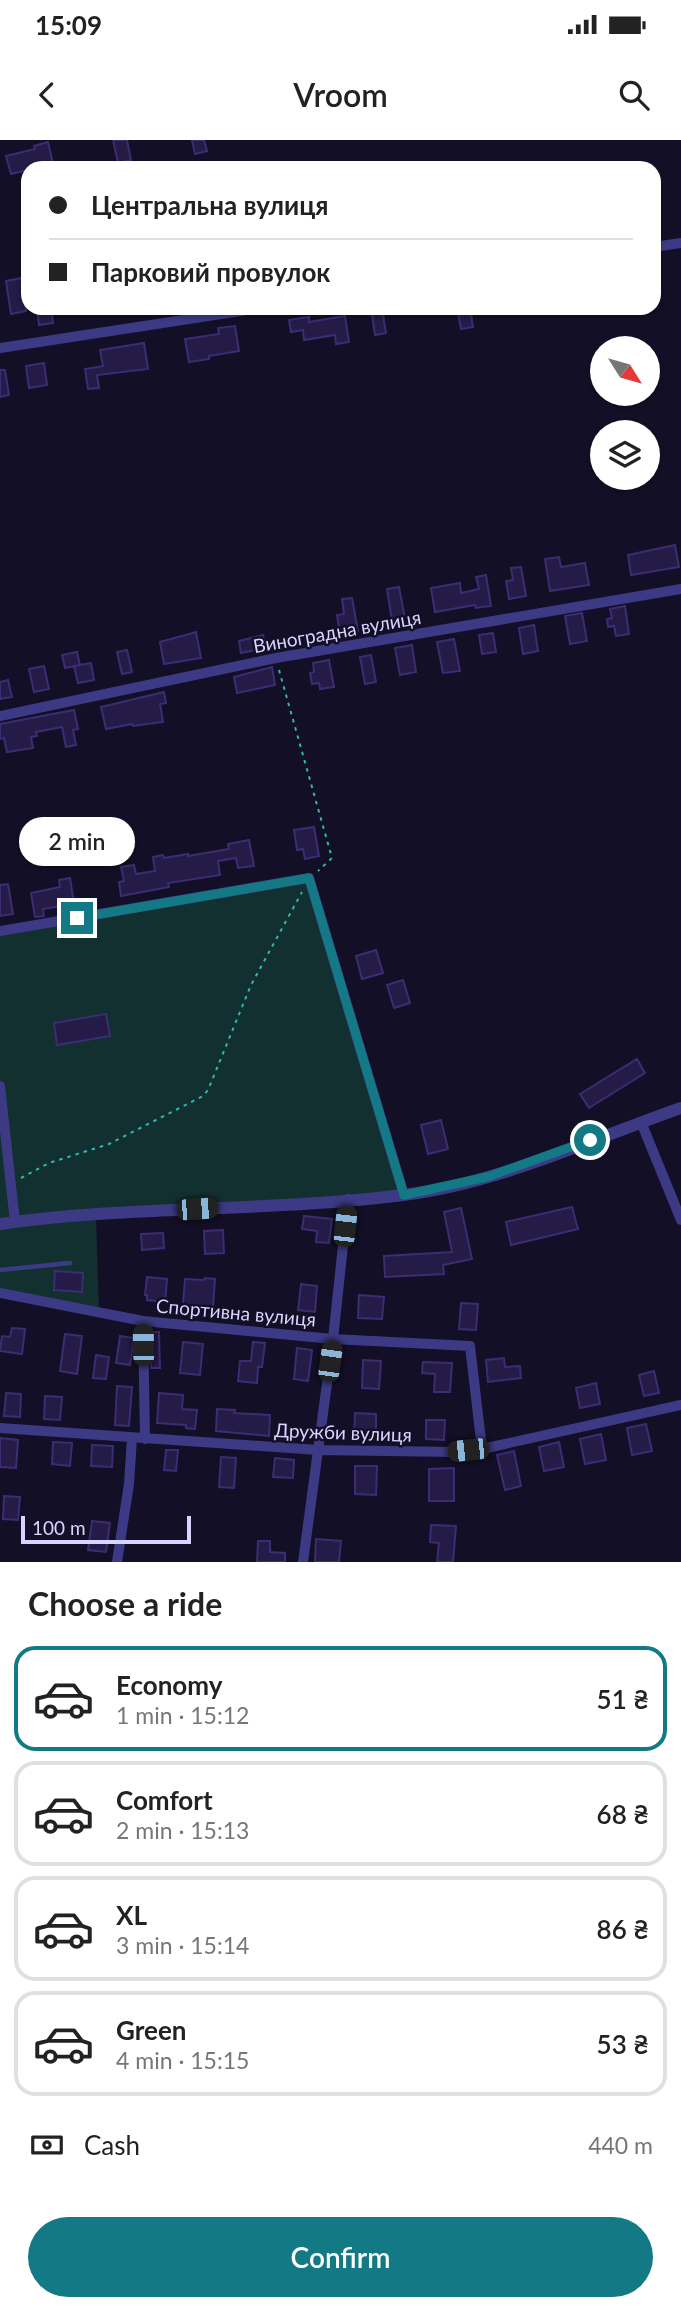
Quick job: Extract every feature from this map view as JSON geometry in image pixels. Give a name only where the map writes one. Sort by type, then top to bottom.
[{"type":"street","points":[[661,246],[681,243]]},
{"type":"street","points":[[0,348],[215,315]]},
{"type":"street","name":"Виноградна вулиця","points":[[0,716],[276,658],[681,589]]},
{"type":"street","points":[[0,931],[309,878],[404,1195]]},
{"type":"street","points":[[0,1086],[15,1222]]},
{"type":"street","points":[[0,1224],[404,1195],[487,1177],[681,1108]]},
{"type":"street","points":[[641,1122],[681,1220]]},
{"type":"street","points":[[303,1562],[333,1339],[348,1199]]},
{"type":"street","name":"Спортивна вулиця","points":[[0,1292],[142,1321],[333,1339],[470,1346],[482,1449]]},
{"type":"street","points":[[142,1321],[145,1439]]},
{"type":"street","name":"Дружби вулиця","points":[[0,1428],[318,1450],[454,1452],[482,1449],[681,1405]]},
{"type":"street","points":[[117,1562],[129,1484],[132,1438]]},
{"type":"lane","points":[[0,1270],[70,1263]]},
{"type":"path","points":[[12,1186],[26,1173],[48,1163],[109,1144],[203,1096],[208,1090],[251,985],[309,878],[332,858],[276,658]]},
{"type":"green space","points":[[309,878],[404,1195],[96,1216],[99,1313],[0,1293],[0,931]]},
{"type":"building","points":[[113,140],[127,140],[131,160],[118,161]]},
{"type":"building","points":[[192,140],[204,140],[207,151],[195,154]]},
{"type":"building","points":[[48,142],[52,161],[21,161],[21,172],[11,174],[6,156],[35,149],[34,146]]},
{"type":"building","points":[[21,278],[21,312],[11,314],[6,281]]},
{"type":"building","points":[[38,315],[52,315],[53,323],[39,325]]},
{"type":"building","points":[[372,315],[383,315],[386,333],[375,335]]},
{"type":"building","points":[[458,315],[471,315],[473,327],[461,329]]},
{"type":"building","points":[[345,316],[349,342],[336,344],[335,335],[304,340],[303,330],[291,332],[289,320],[309,317],[309,322]]},
{"type":"building","points":[[235,326],[239,351],[189,362],[185,339],[219,334],[218,328]]},
{"type":"building","points":[[144,343],[148,369],[97,375],[99,388],[88,389],[85,369],[103,366],[100,350]]},
{"type":"building","points":[[44,363],[47,385],[29,388],[26,366]]},
{"type":"building","points":[[0,370],[5,370],[9,395],[0,397]]},
{"type":"building","points":[[675,545],[679,567],[631,575],[628,555]]},
{"type":"building","points":[[559,557],[561,567],[585,563],[589,585],[550,591],[545,559]]},
{"type":"building","points":[[521,567],[526,596],[509,599],[506,581],[513,580],[511,568]]},
{"type":"building","points":[[486,575],[491,606],[476,608],[475,605],[435,612],[431,588],[460,583],[461,593],[479,589],[476,577]]},
{"type":"building","points":[[399,587],[405,619],[392,621],[387,589]]},
{"type":"building","points":[[352,598],[358,631],[340,634],[337,615],[344,614],[342,599]]},
{"type":"building","points":[[625,606],[629,634],[616,636],[614,626],[608,627],[607,619],[612,618],[610,609]]},
{"type":"building","points":[[582,613],[587,641],[570,644],[565,616]]},
{"type":"building","points":[[534,625],[538,651],[523,654],[519,628]]},
{"type":"building","points":[[196,632],[201,658],[164,664],[160,642]]},
{"type":"building","points":[[493,633],[496,652],[482,654],[479,635]]},
{"type":"building","points":[[263,635],[266,648],[241,653],[239,641]]},
{"type":"building","points":[[454,639],[460,671],[443,673],[437,642]]},
{"type":"building","points":[[412,645],[416,672],[400,675],[395,648]]},
{"type":"building","points":[[127,650],[132,672],[122,674],[117,652]]},
{"type":"building","points":[[77,652],[80,665],[65,668],[62,655]]},
{"type":"building","points":[[371,655],[376,682],[365,684],[360,657]]},
{"type":"building","points":[[329,660],[334,687],[320,689],[319,683],[312,684],[310,673],[314,672],[313,663]]},
{"type":"building","points":[[91,663],[94,680],[78,683],[74,666]]},
{"type":"building","points":[[44,666],[49,689],[34,692],[29,669]]},
{"type":"building","points":[[272,667],[275,685],[237,693],[234,677]]},
{"type":"building","points":[[8,680],[12,697],[0,699],[0,682]]},
{"type":"building","points":[[164,692],[166,703],[160,704],[163,722],[106,729],[101,707]]},
{"type":"building","points":[[74,710],[78,729],[73,730],[76,745],[66,747],[62,727],[36,732],[37,736],[31,737],[33,748],[7,752],[4,738],[0,739],[0,724]]},
{"type":"building","points":[[314,827],[319,856],[305,859],[303,849],[297,850],[294,830]]},
{"type":"building","points":[[249,840],[254,866],[238,868],[236,858],[218,861],[220,875],[168,883],[169,887],[121,896],[119,882],[124,881],[121,867],[134,865],[136,874],[155,871],[153,857],[188,856],[229,849],[228,844]]},
{"type":"building","points":[[70,878],[74,904],[43,909],[44,916],[35,917],[31,893],[60,887],[59,880]]},
{"type":"building","points":[[8,884],[13,914],[0,916],[0,885]]},
{"type":"building","points":[[376,950],[383,973],[362,979],[356,956]]},
{"type":"building","points":[[403,980],[410,1003],[394,1008],[387,985]]},
{"type":"building","points":[[106,1014],[110,1036],[57,1045],[54,1023]]},
{"type":"building","points":[[637,1059],[645,1073],[589,1108],[580,1094]]},
{"type":"building","points":[[441,1120],[448,1149],[428,1154],[421,1125]]},
{"type":"building","points":[[572,1207],[578,1229],[511,1245],[506,1222]]},
{"type":"building","points":[[461,1208],[472,1259],[443,1265],[444,1274],[385,1277],[384,1256],[452,1252],[444,1212]]},
{"type":"building","points":[[304,1216],[332,1219],[329,1243],[316,1242],[317,1231],[302,1229]]},
{"type":"building","points":[[223,1230],[224,1253],[205,1254],[204,1231]]},
{"type":"building","points":[[163,1233],[164,1248],[142,1250],[141,1234]]},
{"type":"building","points":[[55,1271],[83,1273],[82,1292],[54,1290]]},
{"type":"building","points":[[147,1277],[167,1279],[165,1302],[147,1300]]},
{"type":"building","points":[[185,1279],[215,1279],[213,1307],[183,1304]]},
{"type":"building","points":[[301,1284],[317,1286],[315,1312],[298,1310]]},
{"type":"building","points":[[359,1295],[384,1297],[382,1319],[358,1318]]},
{"type":"building","points":[[461,1303],[478,1304],[476,1330],[459,1329]]},
{"type":"building","points":[[12,1328],[25,1329],[22,1354],[0,1351],[2,1336],[10,1337]]},
{"type":"building","points":[[151,1332],[159,1332],[160,1368],[151,1368]]},
{"type":"building","points":[[65,1334],[82,1336],[77,1374],[60,1371]]},
{"type":"building","points":[[120,1336],[134,1338],[130,1365],[116,1363]]},
{"type":"building","points":[[183,1342],[203,1344],[200,1375],[180,1373]]},
{"type":"building","points":[[253,1342],[265,1343],[262,1367],[258,1367],[257,1383],[238,1381],[240,1361],[251,1361]]},
{"type":"building","points":[[297,1348],[312,1350],[308,1381],[294,1379]]},
{"type":"building","points":[[96,1355],[109,1357],[106,1379],[93,1378]]},
{"type":"building","points":[[504,1358],[505,1367],[520,1366],[521,1378],[488,1382],[486,1360]]},
{"type":"building","points":[[363,1360],[381,1361],[379,1389],[362,1388]]},
{"type":"building","points":[[423,1362],[452,1363],[450,1392],[434,1392],[435,1374],[422,1373]]},
{"type":"building","points":[[654,1371],[659,1393],[644,1396],[639,1375]]},
{"type":"building","points":[[596,1383],[600,1404],[580,1408],[576,1388]]},
{"type":"building","points":[[117,1386],[132,1387],[129,1426],[115,1425]]},
{"type":"building","points":[[6,1393],[21,1394],[20,1417],[4,1416]]},
{"type":"building","points":[[159,1393],[183,1395],[182,1409],[197,1410],[195,1429],[186,1428],[186,1425],[157,1423]]},
{"type":"building","points":[[45,1396],[62,1397],[60,1420],[44,1419]]},
{"type":"building","points":[[217,1409],[270,1415],[269,1436],[216,1431]]},
{"type":"building","points":[[355,1413],[376,1414],[376,1438],[354,1438]]},
{"type":"building","points":[[426,1420],[445,1420],[444,1440],[426,1439]]},
{"type":"building","points":[[646,1424],[652,1451],[632,1455],[627,1428]]},
{"type":"building","points":[[601,1434],[606,1460],[585,1464],[580,1439]]},
{"type":"building","points":[[0,1438],[18,1440],[16,1468],[0,1467]]},
{"type":"building","points":[[53,1442],[72,1443],[70,1466],[52,1464]]},
{"type":"building","points":[[559,1442],[564,1467],[544,1471],[539,1447]]},
{"type":"building","points":[[92,1445],[113,1446],[112,1467],[91,1466]]},
{"type":"building","points":[[166,1450],[178,1450],[176,1471],[164,1470]]},
{"type":"building","points":[[514,1451],[521,1486],[505,1490],[497,1455]]},
{"type":"building","points":[[221,1457],[236,1458],[234,1488],[219,1487]]},
{"type":"building","points":[[275,1458],[294,1460],[293,1478],[273,1477]]},
{"type":"building","points":[[355,1466],[377,1466],[376,1495],[355,1494]]},
{"type":"building","points":[[454,1468],[454,1501],[429,1501],[429,1469]]},
{"type":"building","points":[[4,1496],[20,1497],[18,1520],[3,1519]]},
{"type":"building","points":[[92,1521],[110,1523],[106,1552],[88,1550]]},
{"type":"building","points":[[431,1525],[456,1526],[453,1562],[437,1562],[439,1543],[430,1542]]},
{"type":"building","points":[[316,1539],[341,1541],[339,1562],[315,1562]]},
{"type":"building","points":[[258,1541],[270,1541],[270,1552],[285,1553],[285,1562],[257,1562]]},
{"type":"route","points":[[77,918],[309,878],[404,1195],[487,1177],[590,1140]]}]
